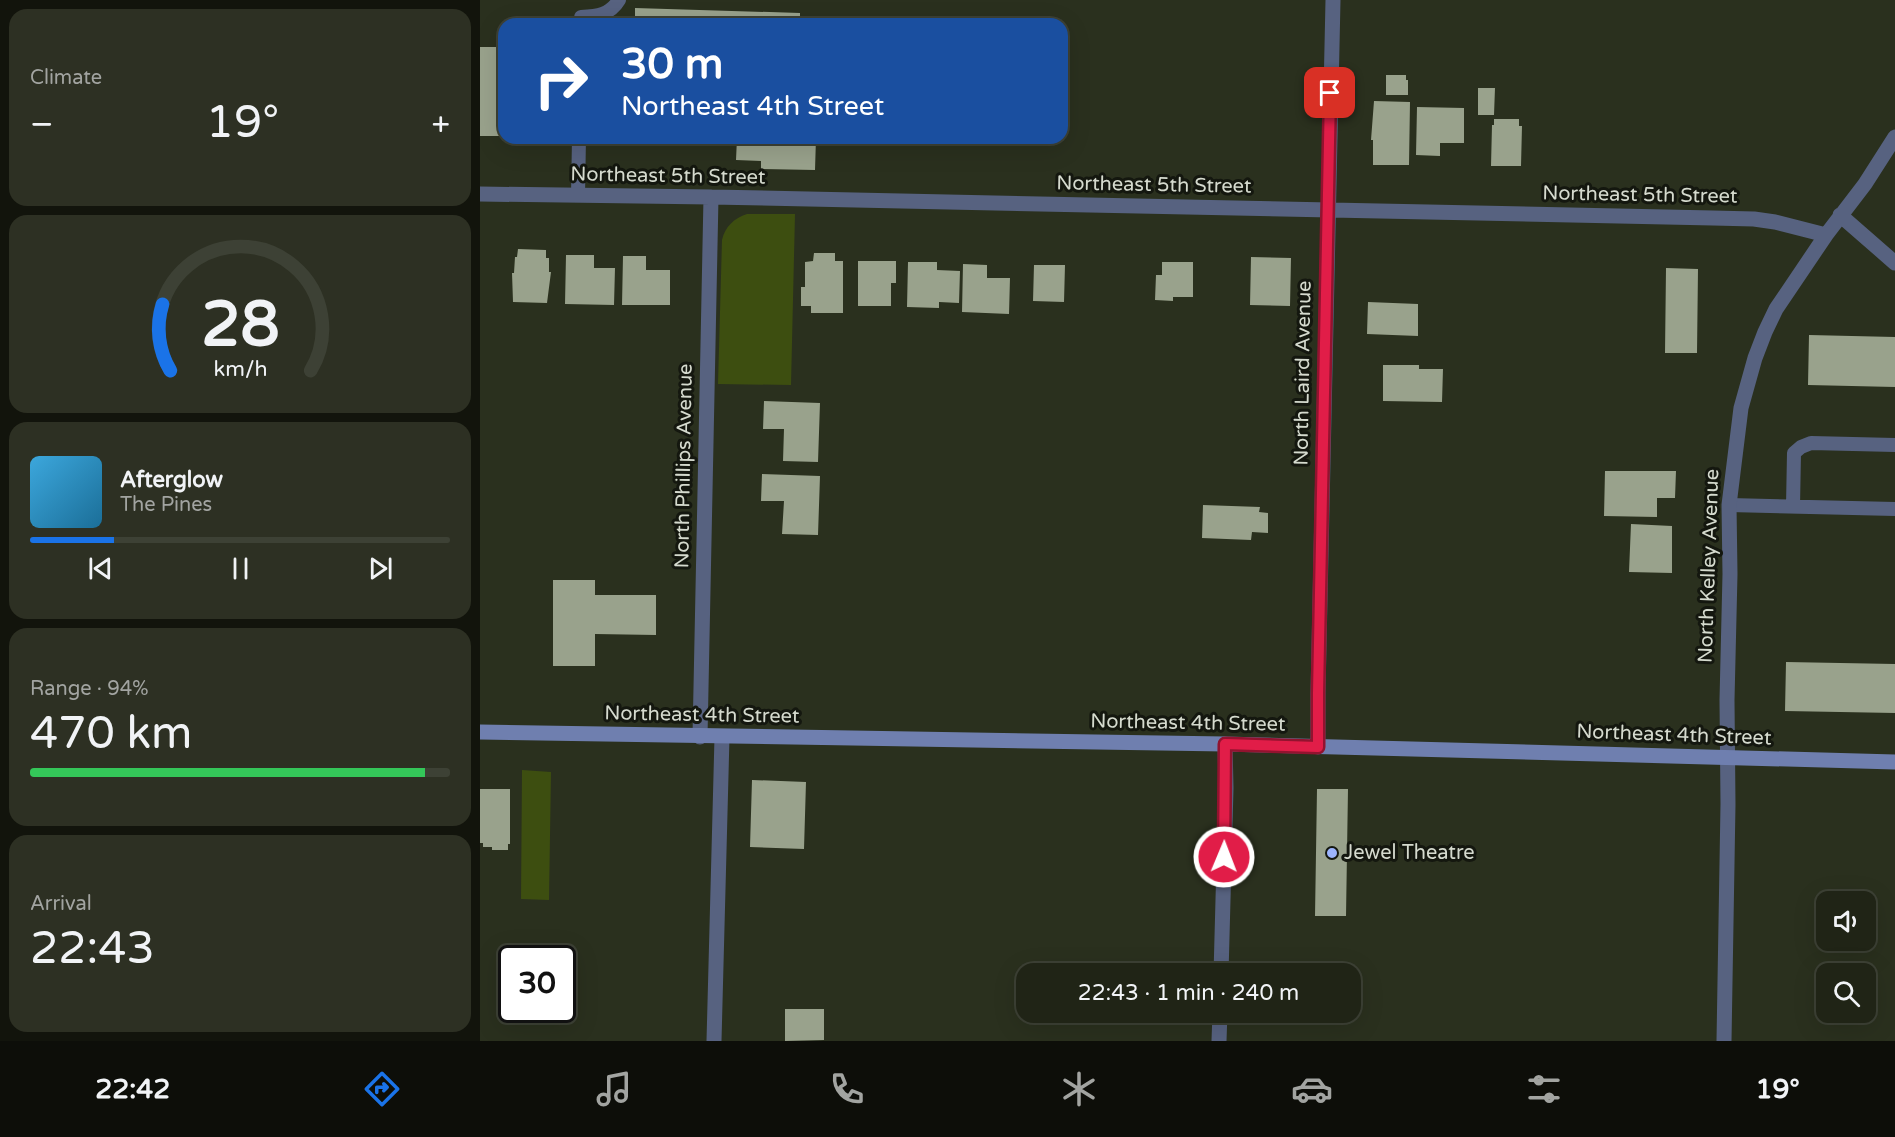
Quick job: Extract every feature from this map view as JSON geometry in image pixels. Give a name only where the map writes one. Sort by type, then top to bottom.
[{"type":"main road","name":"Northeast 4th Street","points":[[480,732],[1225,744],[1895,762]]},
{"type":"street","name":"North Laird Avenue","points":[[1318,747],[1333,0]]},
{"type":"street","name":"North Kelley Avenue","points":[[1724,1041],[1729,505],[1740,418],[1755,358],[1776,309],[1840,215],[1865,184],[1895,137]]},
{"type":"street","name":"Northeast 5th Street","points":[[480,194],[1754,219],[1826,235]]},
{"type":"street","name":"North Phillips Avenue","points":[[700,736],[711,197]]},
{"type":"street","points":[[1840,215],[1895,262]]},
{"type":"street","points":[[714,1041],[722,737]]},
{"type":"street","points":[[1221,963],[1225,744]]},
{"type":"street","points":[[1219,1041],[1220,1023]]},
{"type":"lane","points":[[581,18],[607,13],[619,0]]},
{"type":"lane","points":[[578,195],[579,144]]},
{"type":"lane","points":[[1793,507],[1794,453],[1801,447],[1810,443],[1895,445]]},
{"type":"lane","points":[[1729,505],[1895,509]]},
{"type":"green space","points":[[747,214],[795,214],[791,385],[718,384],[722,240],[731,224]]},
{"type":"green space","points":[[522,770],[551,772],[549,900],[521,899]]},
{"type":"building","points":[[635,8],[800,13],[800,18],[635,18]]},
{"type":"building","points":[[480,47],[498,47],[498,136],[480,136]]},
{"type":"building","points":[[1386,75],[1406,75],[1408,95],[1386,95]]},
{"type":"building","points":[[1478,88],[1495,88],[1494,115],[1478,115]]},
{"type":"building","points":[[1374,101],[1410,102],[1409,165],[1373,165],[1373,140],[1371,140]]},
{"type":"building","points":[[1417,107],[1464,108],[1464,143],[1440,143],[1440,156],[1416,155]]},
{"type":"building","points":[[1494,119],[1519,119],[1519,126],[1522,126],[1521,166],[1491,166]]},
{"type":"building","points":[[737,144],[816,144],[815,170],[761,169],[761,161],[736,160]]},
{"type":"building","points":[[518,249],[546,250],[546,258],[549,258],[549,272],[551,272],[547,303],[513,302],[512,273],[514,273]]},
{"type":"building","points":[[814,253],[835,253],[835,261],[843,261],[843,313],[811,313],[811,306],[801,306],[801,287],[805,287],[805,262],[813,261]]},
{"type":"building","points":[[566,255],[594,255],[594,268],[615,268],[614,305],[565,304]]},
{"type":"building","points":[[623,256],[646,256],[646,270],[670,270],[670,305],[622,305]]},
{"type":"building","points":[[1251,257],[1291,258],[1290,306],[1250,305]]},
{"type":"building","points":[[858,261],[896,261],[896,283],[891,283],[891,306],[858,306]]},
{"type":"building","points":[[908,262],[937,262],[937,270],[960,271],[959,303],[939,302],[939,308],[907,307]]},
{"type":"building","points":[[1162,262],[1193,262],[1193,297],[1173,297],[1173,301],[1155,300],[1156,275],[1162,275]]},
{"type":"building","points":[[963,264],[987,265],[987,278],[1010,278],[1009,314],[962,312]]},
{"type":"building","points":[[1034,265],[1065,265],[1064,302],[1033,301]]},
{"type":"building","points":[[1666,268],[1698,269],[1697,353],[1665,353]]},
{"type":"building","points":[[1368,302],[1418,304],[1418,336],[1367,334]]},
{"type":"building","points":[[1809,335],[1895,337],[1895,387],[1808,385]]},
{"type":"building","points":[[1383,365],[1419,365],[1419,369],[1443,369],[1442,402],[1383,401]]},
{"type":"building","points":[[764,401],[820,403],[818,462],[783,461],[784,429],[763,429]]},
{"type":"building","points":[[1605,471],[1676,471],[1675,498],[1657,498],[1657,517],[1604,516]]},
{"type":"building","points":[[762,474],[820,476],[818,535],[782,534],[784,501],[761,501]]},
{"type":"building","points":[[1203,505],[1260,507],[1259,512],[1268,513],[1268,533],[1252,532],[1251,540],[1202,538]]},
{"type":"building","points":[[1631,524],[1672,526],[1672,573],[1629,572]]},
{"type":"building","points":[[553,580],[595,580],[595,595],[656,595],[656,635],[595,634],[595,666],[553,666]]},
{"type":"building","points":[[1786,662],[1895,664],[1895,713],[1785,711]]},
{"type":"building","points":[[752,780],[806,782],[804,849],[750,847]]},
{"type":"building","points":[[480,789],[510,789],[510,844],[508,844],[508,850],[492,850],[492,847],[483,847],[483,843],[480,843]]},
{"type":"building","name":"Jewel Theatre","points":[[1317,789],[1348,789],[1346,916],[1315,916]]},
{"type":"building","points":[[785,1009],[824,1009],[824,1040],[785,1041]]},
{"type":"place","name":"Jewel Theatre","points":[[1332,853]]},
{"type":"route","points":[[1224,857],[1225,744],[1318,747],[1330,93]]}]
